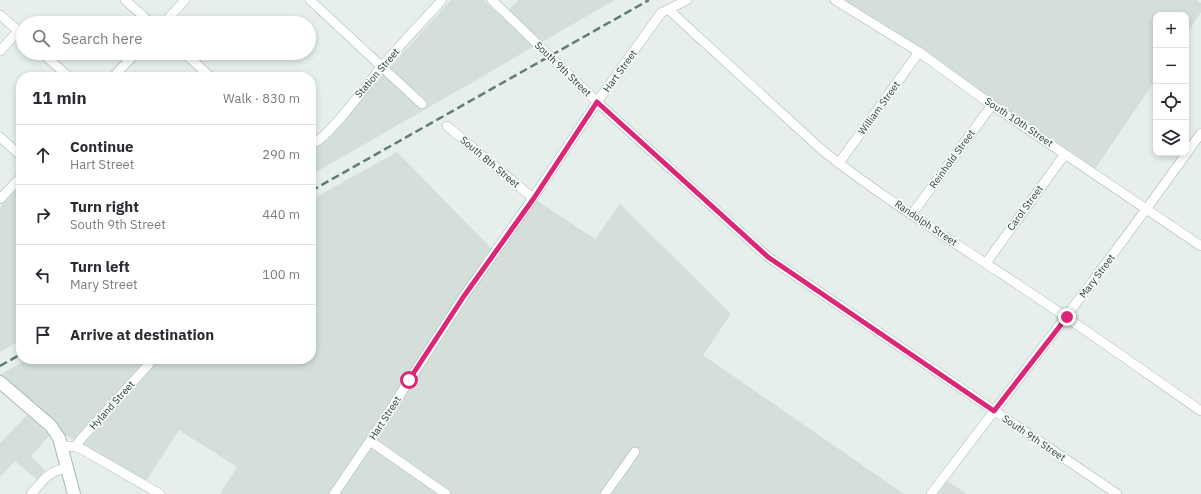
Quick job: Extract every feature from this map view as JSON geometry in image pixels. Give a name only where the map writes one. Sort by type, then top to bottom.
[{"type":"street","points":[[125,0],[143,16]]},
{"type":"street","points":[[170,16],[184,0]]},
{"type":"street","points":[[310,0],[422,104]]},
{"type":"street","name":"Station Street","points":[[316,142],[329,130],[382,66],[442,0]]},
{"type":"street","name":"South 9th Street","points":[[492,0],[597,102],[768,257],[1117,494]]},
{"type":"street","name":"Hart Street","points":[[334,494],[464,296],[534,198],[597,102],[662,13],[687,0]]},
{"type":"street","name":"South 10th Street","points":[[835,0],[919,52],[992,104],[1201,246]]},
{"type":"street","name":"Randolph Street","points":[[669,10],[822,150],[839,163],[912,214],[1067,317],[1201,411]]},
{"type":"street","points":[[0,15],[16,29]]},
{"type":"street","points":[[0,51],[16,37]]},
{"type":"street","name":"William Street","points":[[839,163],[919,52]]},
{"type":"street","points":[[50,60],[63,72]]},
{"type":"street","points":[[118,72],[129,60]]},
{"type":"street","points":[[192,60],[205,72]]},
{"type":"street","name":"Reinhold Street","points":[[912,214],[992,104]]},
{"type":"street","name":"South 8th Street","points":[[448,126],[534,198]]},
{"type":"street","name":"Mary Street","points":[[932,494],[1067,317],[1201,133]]},
{"type":"street","points":[[0,137],[16,151]]},
{"type":"street","name":"Carol Street","points":[[986,263],[1065,154]]},
{"type":"street","points":[[0,199],[16,182]]},
{"type":"street","name":"Hyland Street","points":[[76,447],[80,440],[149,364]]},
{"type":"street","points":[[0,382],[51,426],[59,438],[74,494]]},
{"type":"street","points":[[370,441],[446,494]]},
{"type":"street","points":[[61,447],[76,447],[160,494]]},
{"type":"street","points":[[605,494],[635,452]]},
{"type":"street","points":[[31,494],[49,474],[56,470],[67,468]]},
{"type":"shaded area","points":[[451,0],[484,0],[502,17],[518,0],[615,0],[316,172],[316,142],[367,92]]},
{"type":"shaded area","points":[[845,0],[1197,0],[1201,3],[1201,12],[1189,30],[1189,12],[1153,12],[1153,83],[1095,169]]},
{"type":"shaded area","points":[[397,152],[491,248],[499,254],[536,200],[595,239],[620,204],[731,314],[703,355],[904,494],[220,494],[237,467],[179,430],[146,481],[65,435],[54,423],[0,375],[19,364],[316,364],[316,197]]},
{"type":"shaded area","points":[[16,190],[16,343],[0,352],[0,207]]},
{"type":"shaded area","points":[[28,414],[49,436],[31,456],[45,470],[37,480],[15,461],[0,477],[0,443]]},
{"type":"shaded area","points":[[947,481],[967,494],[937,494]]},
{"type":"railway","points":[[316,188],[649,0]]},
{"type":"railway","points":[[0,366],[16,357]]},
{"type":"route","points":[[409,380],[464,296],[534,198],[597,102],[768,257],[994,411],[1067,317]]}]
